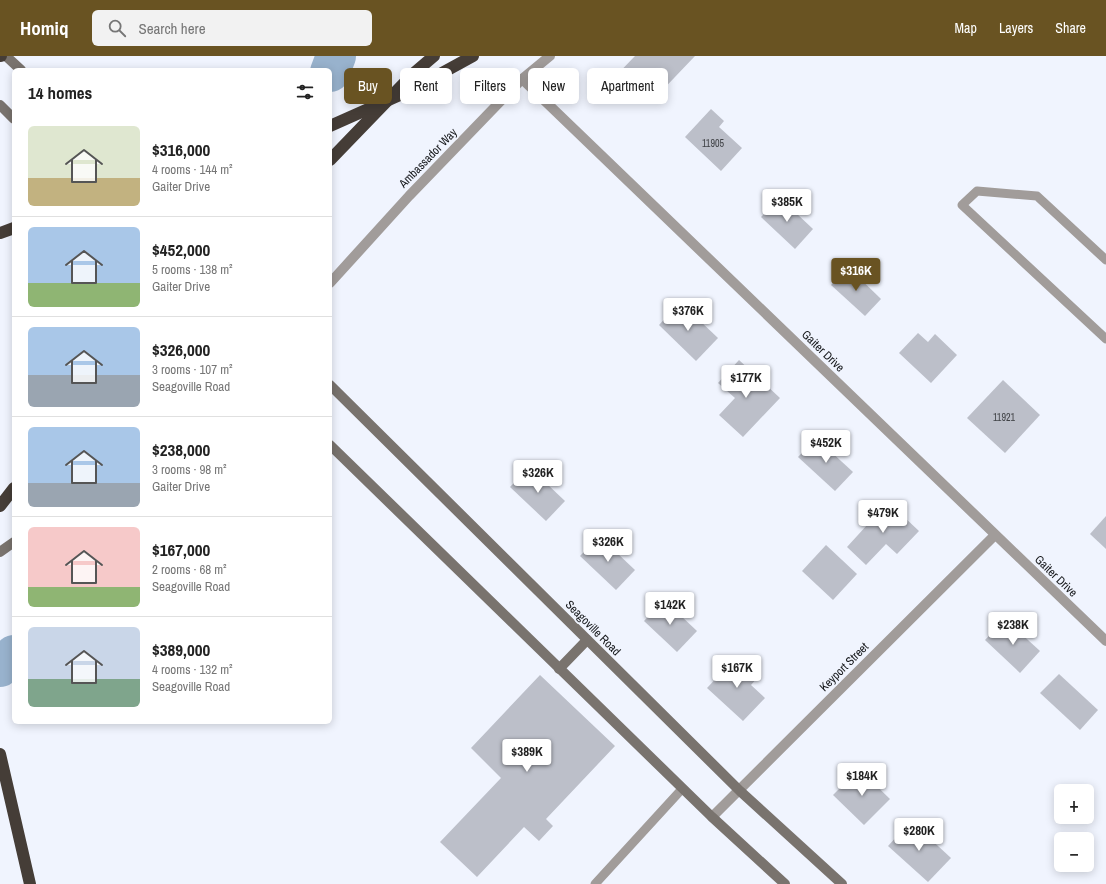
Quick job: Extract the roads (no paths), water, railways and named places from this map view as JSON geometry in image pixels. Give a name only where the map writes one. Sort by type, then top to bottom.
[{"type":"highway","points":[[332,158],[414,73],[434,56]]},
{"type":"highway","points":[[332,125],[411,90],[473,56]]},
{"type":"highway","points":[[0,233],[12,229]]},
{"type":"highway","points":[[0,506],[12,491]]},
{"type":"highway","points":[[0,754],[30,884]]},
{"type":"main road","points":[[6,56],[19,68]]},
{"type":"main road","points":[[0,105],[12,117]]},
{"type":"main road","name":"Seagoville Road","points":[[332,387],[740,791],[842,884]]},
{"type":"main road","points":[[332,447],[682,789],[785,884]]},
{"type":"main road","points":[[0,552],[12,543]]},
{"type":"main road","points":[[559,669],[587,640]]},
{"type":"street","name":"Ambassador Way","points":[[332,281],[410,196],[522,79],[550,56]]},
{"type":"street","name":"Gaiter Drive","points":[[522,79],[1106,641]]},
{"type":"street","name":"Keyport Street","points":[[712,817],[740,791],[995,535]]},
{"type":"lane","points":[[1106,260],[1038,196],[977,191],[962,205],[1106,339]]},
{"type":"lane","points":[[595,884],[682,789]]},
{"type":"waterway","points":[[332,68],[336,56]]},
{"type":"waterway","points":[[0,667],[12,657]]}]
